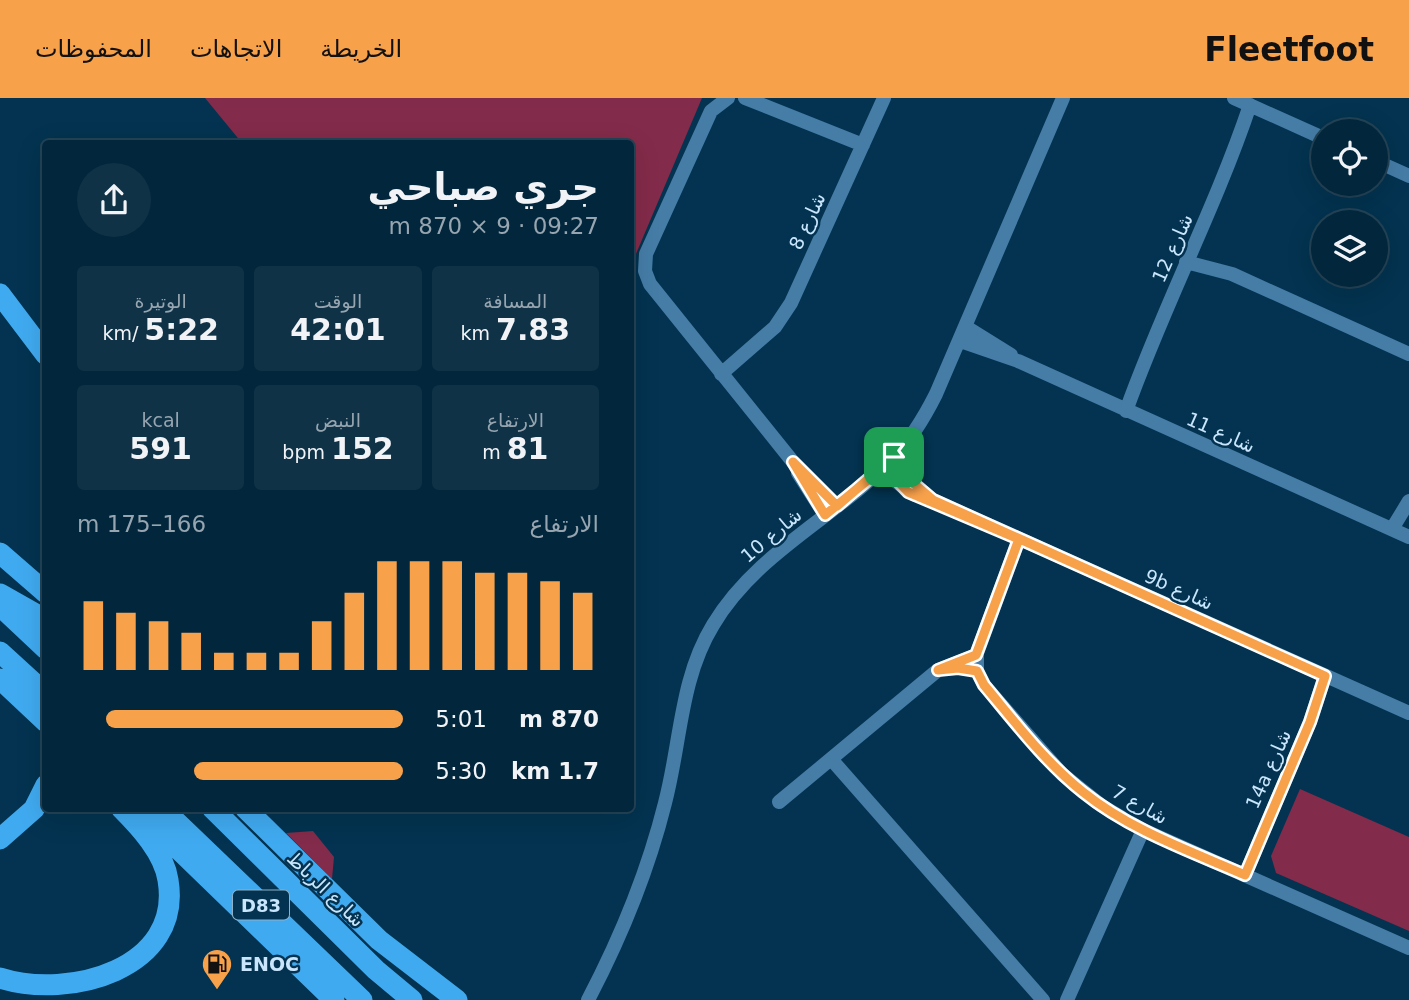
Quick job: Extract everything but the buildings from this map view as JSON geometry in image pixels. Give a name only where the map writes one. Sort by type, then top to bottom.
[{"type":"highway","points":[[0,294],[42,350]]},
{"type":"highway","points":[[0,552],[42,589]]},
{"type":"highway","points":[[0,594],[42,618]]},
{"type":"highway","points":[[0,606],[42,645]]},
{"type":"highway","points":[[0,652],[42,690]]},
{"type":"highway","points":[[0,679],[42,718]]},
{"type":"highway","points":[[0,823],[42,788]]},
{"type":"highway","points":[[0,839],[34,810],[42,793]]},
{"type":"highway","points":[[0,978],[14,989],[51,999],[87,996],[117,984],[140,965],[159,940],[167,911],[168,879],[158,853],[124,812]]},
{"type":"highway","points":[[140,812],[334,1000]]},
{"type":"highway","name":"D83","points":[[166,812],[362,1000]]},
{"type":"highway","name":"شارع الرباط","points":[[216,812],[376,970],[412,1000]]},
{"type":"highway","points":[[249,812],[379,940],[457,1000]]},
{"type":"street","points":[[728,98],[711,111],[646,254],[644,265],[650,284],[831,511]]},
{"type":"street","points":[[745,98],[861,149]]},
{"type":"street","name":"شارع 8","points":[[719,370],[750,350],[775,327],[790,303],[884,98]]},
{"type":"street","name":"شارع 10","points":[[588,1000],[628,915],[655,840],[666,800],[685,695],[702,646],[721,612],[745,582],[889,462],[925,416],[963,334],[1063,98]]},
{"type":"street","points":[[1234,98],[1311,133]]},
{"type":"street","name":"شارع 12","points":[[1120,408],[1255,107]]},
{"type":"street","points":[[1388,166],[1409,176]]},
{"type":"street","points":[[1189,256],[1409,354]]},
{"type":"street","name":"شارع 11","points":[[963,334],[1120,408],[1404,531]]},
{"type":"street","name":"9b شارع","points":[[889,462],[933,500],[1409,713]]},
{"type":"street","points":[[1404,531],[1409,501]]},
{"type":"street","points":[[938,670],[958,668],[977,671],[976,655],[1024,541]]},
{"type":"street","points":[[779,802],[938,670],[976,655]]},
{"type":"street","name":"شارع 7","points":[[977,671],[984,685],[1062,774],[1102,806],[1143,830],[1409,947]]},
{"type":"street","name":"14a شارع","points":[[1241,873],[1330,678]]},
{"type":"street","points":[[831,759],[1043,1000]]},
{"type":"street","points":[[1067,1000],[1143,830]]},
{"type":"shaded area","points":[[205,98],[702,98],[634,259],[634,140],[240,140]]},
{"type":"shaded area","points":[[1300,789],[1409,837],[1409,931],[1276,873],[1271,856]]},
{"type":"shaded area","points":[[313,831],[334,857],[332,879],[286,833]]},
{"type":"place","name":"ENOC","points":[[217,991]]},
{"type":"route","points":[[894,457],[837,506],[793,462],[825,515],[837,506],[884,467],[908,492],[933,500],[1019,539],[976,655],[938,670],[958,668],[977,671],[984,685],[1045,756],[1062,774],[1102,806],[1143,830],[1245,875],[1310,722],[1325,676],[933,500],[914,486],[899,468],[894,457]]}]
